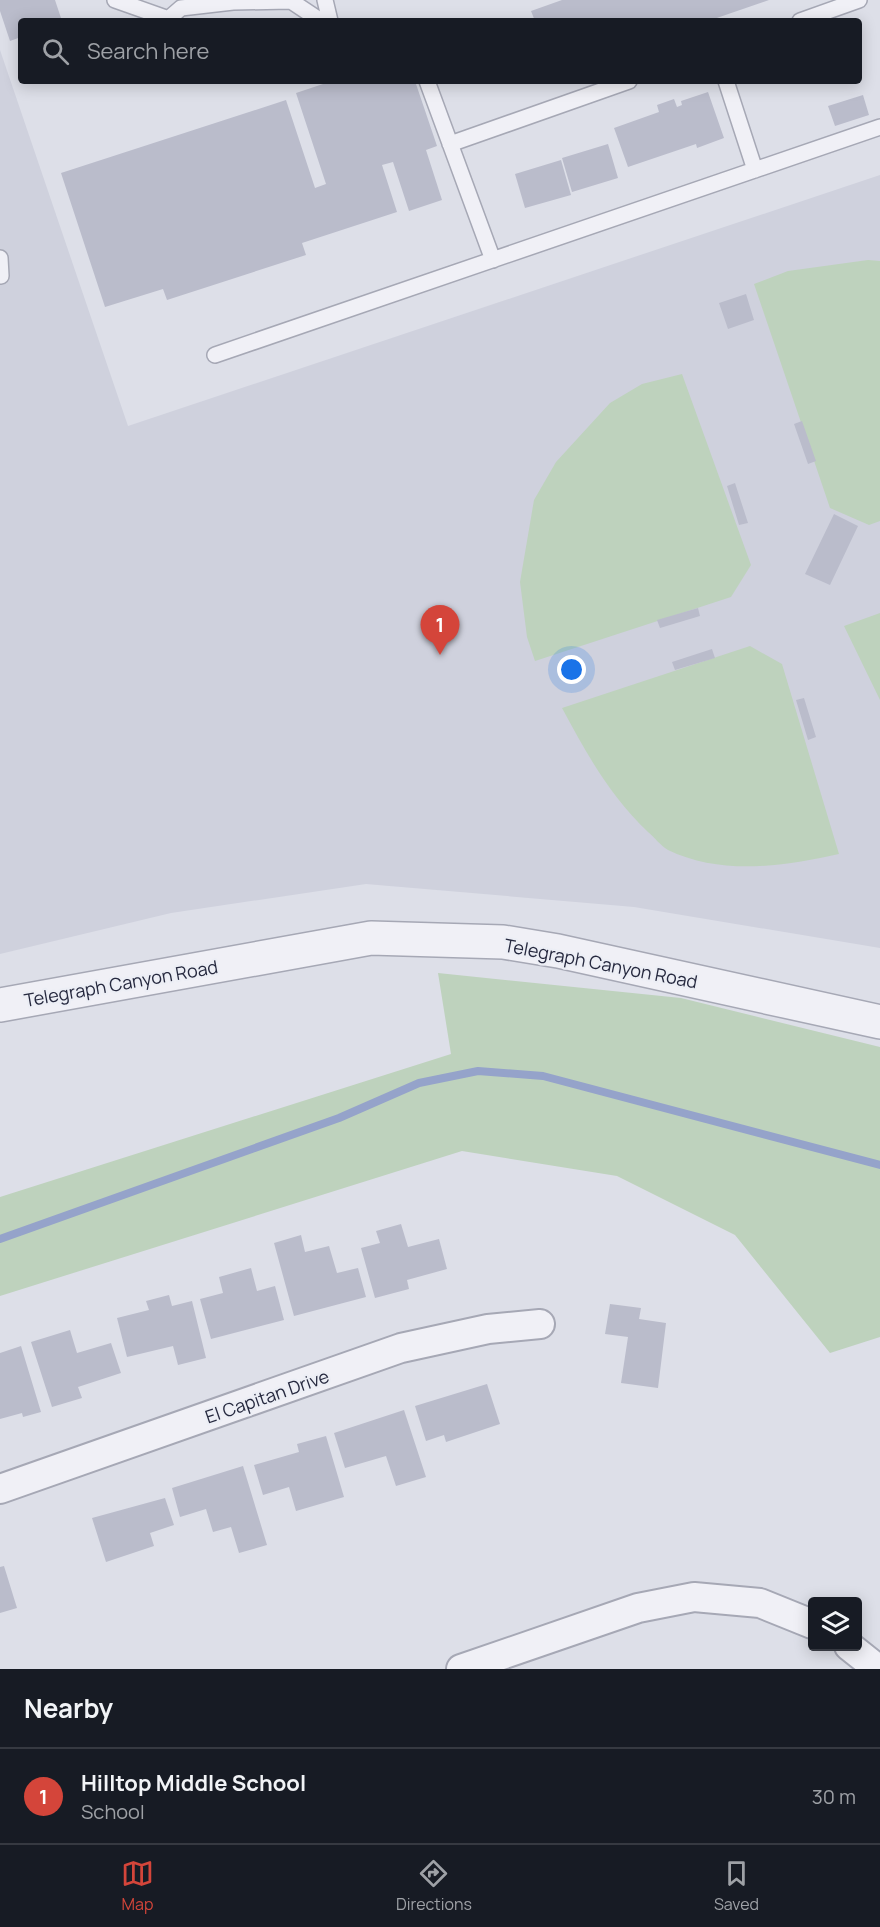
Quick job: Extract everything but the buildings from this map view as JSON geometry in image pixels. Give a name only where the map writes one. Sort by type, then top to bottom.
[{"type":"street","name":"Telegraph Canyon Road","points":[[0,1005],[371,938],[419,938],[503,942],[558,951],[880,1022]]},
{"type":"street","name":"El Capitan Drive","points":[[0,1489],[401,1348],[488,1329],[540,1324]]},
{"type":"street","points":[[461,1669],[638,1608],[694,1598],[760,1603],[808,1622]]},
{"type":"street","points":[[854,1651],[878,1669]]},
{"type":"lane","points":[[115,0],[163,18]]},
{"type":"lane","points":[[326,0],[329,18]]},
{"type":"lane","points":[[808,18],[859,0]]},
{"type":"lane","points":[[167,18],[181,8],[233,2],[291,1],[316,18]]},
{"type":"lane","points":[[428,84],[493,260]]},
{"type":"lane","points":[[450,144],[620,84]]},
{"type":"lane","points":[[727,84],[755,170]]},
{"type":"lane","points":[[215,355],[880,127]]},
{"type":"lane","points":[[0,258],[1,276]]},
{"type":"shaded area","points":[[0,50],[128,426],[880,175],[880,948],[634,907],[366,884],[171,913],[0,954]]},
{"type":"green space","points":[[868,260],[880,261],[880,521],[869,525],[830,508],[754,284],[788,271]]},
{"type":"green space","points":[[682,374],[751,565],[731,597],[535,661],[527,637],[520,582],[534,500],[556,462],[610,403],[642,384]]},
{"type":"green space","points":[[880,613],[880,700],[844,626]]},
{"type":"green space","points":[[750,646],[782,664],[839,854],[775,865],[731,866],[689,858],[668,850],[634,818],[610,789],[562,708]]},
{"type":"green space","points":[[438,973],[681,998],[880,1047],[880,1337],[830,1353],[735,1235],[617,1176],[462,1151],[0,1296],[0,1197],[451,1054]]},
{"type":"waterway","points":[[0,1239],[339,1118],[419,1083],[478,1071],[543,1076],[880,1165]]},
{"type":"place","name":"Hilltop Middle School","points":[[440,655]]}]
